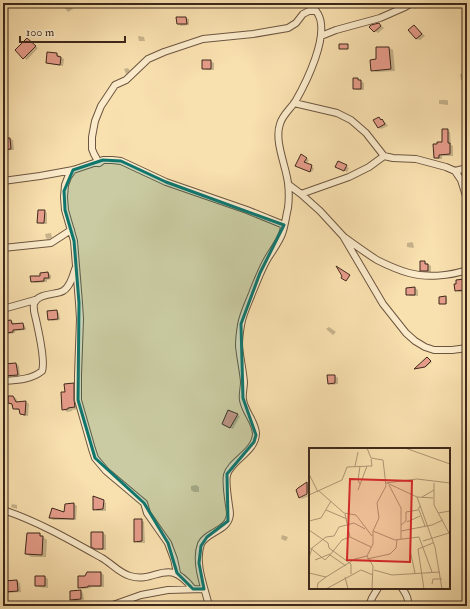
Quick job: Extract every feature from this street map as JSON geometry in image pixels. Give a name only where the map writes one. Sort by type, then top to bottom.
[{"type":"street","points":[[210,606],[204,588],[199,563],[201,546],[203,540],[224,526],[230,518],[226,482],[227,474],[230,468],[254,442],[256,434],[252,418],[245,406],[243,398],[243,367],[239,346],[241,324],[260,273],[281,236],[288,206],[288,184],[278,136],[280,124],[308,78],[313,67],[321,36],[321,23],[318,14],[312,6],[304,3]]},
{"type":"street","points":[[321,36],[336,30],[380,18],[412,3]]},
{"type":"street","points":[[98,163],[92,149],[92,137],[101,106],[115,85],[126,80],[148,59],[203,39],[253,34],[288,28],[296,23],[303,14],[316,11]]},
{"type":"street","points":[[294,103],[337,113],[351,120],[366,133],[384,156],[416,159],[446,167],[454,171],[461,180],[467,199]]},
{"type":"street","points":[[301,194],[349,177],[369,167],[384,156]]},
{"type":"street","points":[[3,181],[73,170],[98,163],[103,160],[121,161],[166,182],[248,210],[284,225]]},
{"type":"street","points":[[454,171],[467,168]]},
{"type":"street","points":[[73,170],[68,177],[64,197],[65,210],[74,241],[80,319],[78,400],[95,458],[102,467],[144,503],[147,513],[168,543],[177,573]]},
{"type":"street","points":[[288,184],[320,211],[342,236],[382,304],[406,333],[415,341],[434,350],[467,348]]},
{"type":"street","points":[[3,248],[51,244],[71,230]]},
{"type":"street","points":[[342,236],[376,259],[393,268],[409,273],[438,275],[467,270]]},
{"type":"street","points":[[3,309],[64,290],[71,280],[76,267]]},
{"type":"street","points":[[3,380],[33,377],[43,369],[43,357],[34,311],[35,300]]},
{"type":"street","points":[[3,510],[47,528],[104,559],[129,576],[138,578],[170,571],[177,573],[192,589]]},
{"type":"street","points":[[110,606],[148,594],[168,590],[204,588]]},
{"type":"street","points":[[368,606],[377,589]]},
{"type":"street","points":[[403,589],[407,596],[408,606]]},
{"type":"highlighted area","points":[[103,160],[121,161],[166,182],[284,225],[260,273],[241,324],[243,398],[256,435],[254,442],[227,474],[228,521],[207,537],[201,546],[199,563],[204,589],[193,589],[177,573],[168,543],[144,503],[95,458],[78,400],[79,303],[74,241],[65,210],[64,191],[73,170]]},
{"type":"building","points":[[176,17],[186,17],[187,24],[177,24]]},
{"type":"building","points":[[379,23],[381,26],[374,32],[369,27],[371,25]]},
{"type":"building","points":[[414,25],[422,34],[416,39],[408,30]]},
{"type":"building","points":[[27,38],[36,46],[23,59],[15,50]]},
{"type":"building","points":[[339,44],[348,44],[348,49],[339,49]]},
{"type":"building","points":[[376,47],[389,47],[391,69],[371,71],[370,60],[376,59]]},
{"type":"building","points":[[47,52],[57,53],[57,56],[61,57],[60,65],[46,63]]},
{"type":"building","points":[[202,60],[211,60],[211,69],[202,69]]},
{"type":"building","points":[[353,78],[358,78],[358,80],[361,80],[361,89],[353,89]]},
{"type":"building","points":[[379,117],[385,124],[378,128],[373,120]]},
{"type":"building","points":[[442,129],[448,129],[450,154],[439,155],[439,158],[434,158],[433,144],[442,142]]},
{"type":"building","points":[[3,138],[10,138],[11,149],[3,150]]},
{"type":"building","points":[[301,154],[307,158],[304,162],[312,165],[310,172],[295,166]]},
{"type":"building","points":[[338,161],[347,165],[344,171],[335,167]]},
{"type":"building","points":[[38,210],[45,210],[44,223],[37,223]]},
{"type":"building","points":[[420,261],[425,261],[425,264],[428,264],[428,271],[420,271]]},
{"type":"building","points":[[336,266],[350,275],[346,281],[341,278],[342,276]]},
{"type":"building","points":[[48,272],[49,278],[44,278],[44,281],[31,282],[30,276],[40,276],[40,273]]},
{"type":"building","points":[[464,279],[465,290],[455,291],[454,284],[456,284],[456,280]]},
{"type":"building","points":[[415,287],[415,295],[406,295],[406,288]]},
{"type":"building","points":[[446,296],[446,304],[439,304],[439,297]]},
{"type":"building","points":[[57,310],[58,319],[48,320],[47,311]]},
{"type":"building","points":[[11,320],[12,324],[23,323],[24,329],[13,330],[13,332],[6,333],[4,321]]},
{"type":"building","points":[[427,357],[431,361],[425,367],[414,369]]},
{"type":"building","points":[[16,363],[18,375],[3,376],[3,364]]},
{"type":"building","points":[[327,375],[335,375],[335,383],[328,384]]},
{"type":"building","points":[[74,383],[75,407],[62,410],[61,392],[65,392],[64,384]]},
{"type":"building","points":[[8,396],[13,396],[16,402],[26,401],[25,415],[20,414],[19,409],[13,409],[12,404],[8,403]]},
{"type":"building","points":[[228,410],[238,414],[230,428],[222,424]]},
{"type":"building","points":[[307,482],[307,494],[299,498],[296,490]]},
{"type":"building","points":[[93,496],[104,500],[103,509],[93,510]]},
{"type":"building","points":[[74,503],[74,519],[49,518],[52,508],[64,512],[65,504]]},
{"type":"building","points":[[134,519],[142,519],[142,541],[134,542]]},
{"type":"building","points":[[91,532],[103,532],[103,549],[95,549],[91,547]]},
{"type":"building","points":[[27,533],[40,533],[40,536],[43,536],[42,555],[25,554]]},
{"type":"building","points":[[87,572],[101,572],[101,586],[78,588],[78,576],[85,576]]},
{"type":"building","points":[[35,576],[45,576],[45,586],[35,586]]},
{"type":"building","points":[[17,580],[18,591],[4,592],[3,581]]},
{"type":"building","points":[[81,590],[81,599],[70,600],[70,591]]}]
